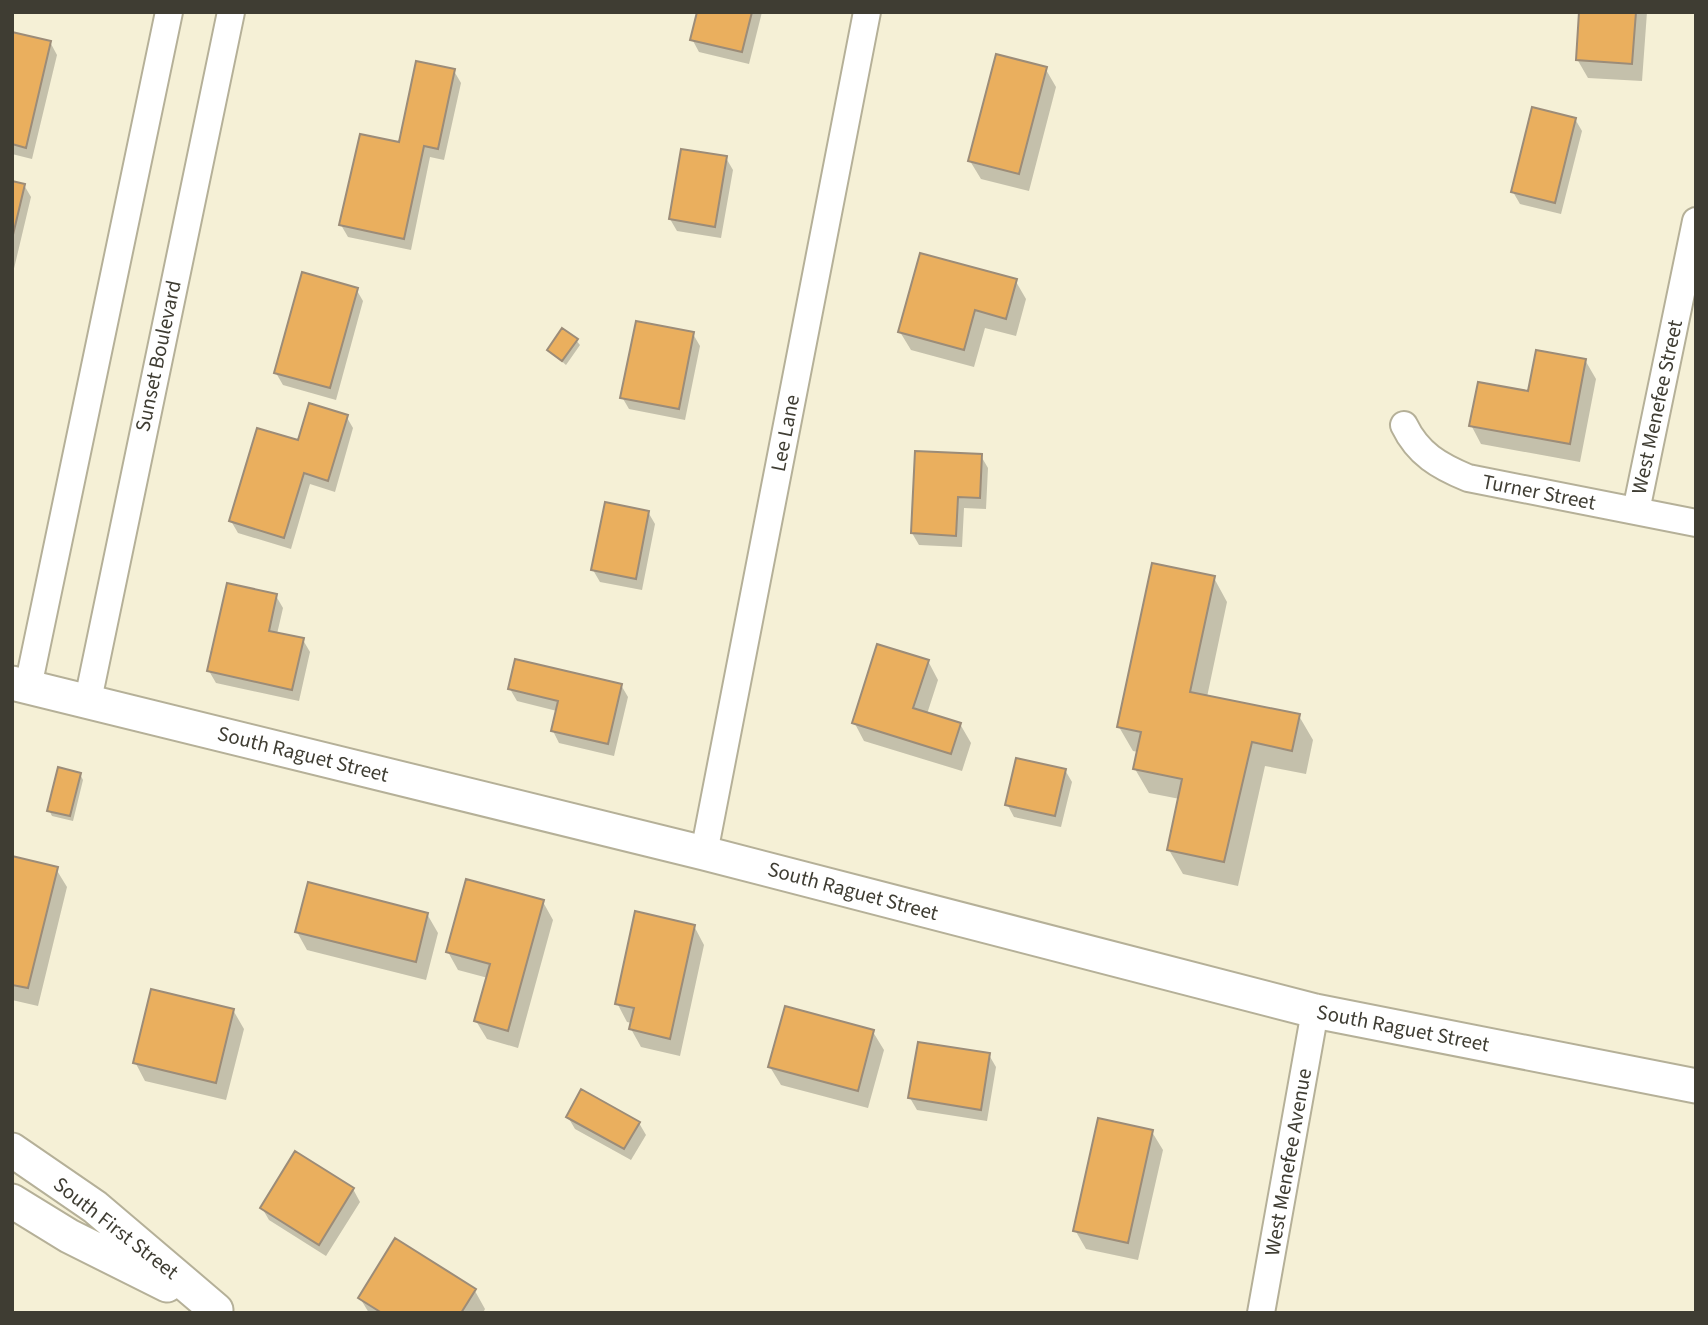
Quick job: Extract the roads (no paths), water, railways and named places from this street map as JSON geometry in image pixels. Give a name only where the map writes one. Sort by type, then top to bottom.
[{"type":"street","points":[[20,685],[169,12]]},
{"type":"street","name":"Sunset Boulevard","points":[[88,700],[231,12]]},
{"type":"street","name":"Lee Lane","points":[[704,853],[867,12]]},
{"type":"street","name":"West Menefee Street","points":[[1636,511],[1696,221]]},
{"type":"street","name":"Turner Street","points":[[1404,425],[1412,441],[1436,465],[1468,478],[1696,523]]},
{"type":"street","name":"South Raguet Street","points":[[20,685],[704,853],[1315,1011],[1696,1086]]},
{"type":"street","name":"West Menefee Avenue","points":[[1261,1313],[1315,1011]]},
{"type":"street","name":"South First Street","points":[[12,1150],[95,1207],[219,1311]]},
{"type":"street","name":"South First Street","points":[[12,1201],[69,1236],[219,1311]]}]
